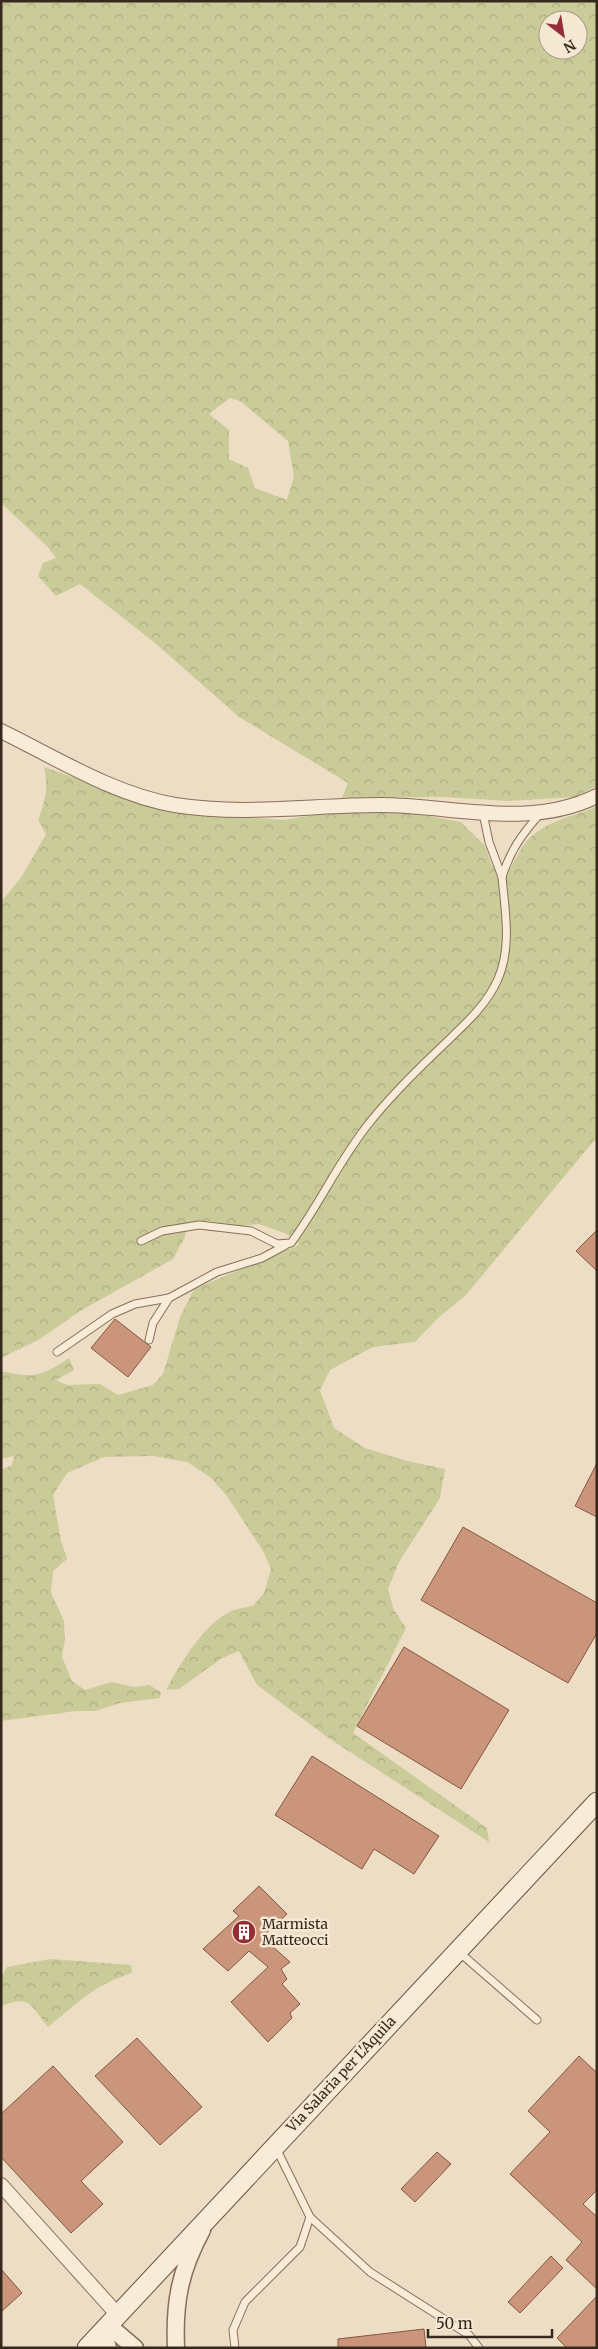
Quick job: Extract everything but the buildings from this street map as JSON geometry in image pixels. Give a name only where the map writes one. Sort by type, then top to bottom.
[{"type":"main road","name":"Via Salaria per L'Aquila","points":[[86,2348],[109,2330],[211,2215],[597,1802]]},
{"type":"street","points":[[1,731],[114,787],[175,805],[263,811],[381,805],[483,813],[540,813],[585,802],[597,796]]},
{"type":"street","points":[[1,2184],[109,2330],[135,2348]]},
{"type":"street","points":[[176,2348],[179,2286],[188,2257],[211,2215]]},
{"type":"lane","points":[[56,1352],[112,1314],[135,1304],[169,1298],[217,1272],[262,1258],[291,1243],[344,1157],[368,1124],[397,1089],[489,997],[499,977],[506,948],[506,919],[502,877],[489,842],[483,813]]},
{"type":"lane","points":[[502,877],[508,855],[522,834],[540,813]]},
{"type":"lane","points":[[141,1241],[162,1231],[199,1226],[251,1231],[276,1244],[291,1243]]},
{"type":"lane","points":[[149,1340],[153,1322],[169,1298]]},
{"type":"lane","points":[[457,1950],[537,2020]]},
{"type":"lane","points":[[275,2146],[310,2217],[370,2272],[469,2335],[479,2348]]},
{"type":"lane","points":[[235,2348],[233,2330],[245,2302],[300,2247],[310,2217]]},
{"type":"green space","points":[[1,1],[597,1],[597,786],[575,797],[509,801],[443,797],[342,798],[348,783],[239,717],[155,643],[80,584],[56,596],[38,576],[43,563],[56,558],[47,546],[1,503]],"holes":[[[230,398],[240,401],[288,441],[294,477],[287,500],[255,488],[248,468],[229,459],[229,430],[209,414]]]},
{"type":"green space","points":[[44,767],[172,812],[284,820],[314,815],[397,810],[461,822],[485,846],[491,864],[503,879],[523,846],[538,831],[557,821],[597,806],[597,1137],[466,1295],[438,1318],[415,1342],[373,1347],[330,1370],[320,1390],[334,1428],[365,1448],[407,1461],[445,1469],[440,1498],[399,1562],[388,1589],[394,1610],[406,1628],[353,1733],[487,1828],[489,1842],[330,1739],[257,1685],[239,1651],[222,1658],[179,1689],[166,1690],[194,1644],[213,1623],[234,1610],[253,1606],[264,1593],[271,1569],[263,1551],[227,1496],[210,1477],[187,1462],[153,1456],[104,1457],[67,1473],[53,1495],[61,1541],[67,1559],[53,1571],[51,1593],[64,1621],[65,1639],[62,1657],[72,1681],[85,1690],[111,1682],[134,1687],[149,1685],[161,1692],[160,1698],[120,1703],[95,1711],[76,1711],[1,1721],[1,1470],[12,1465],[14,1456],[1,1459],[1,1371],[22,1375],[37,1374],[51,1369],[69,1358],[74,1370],[56,1380],[67,1385],[100,1384],[118,1395],[153,1385],[163,1374],[180,1317],[194,1289],[299,1245],[287,1234],[259,1224],[239,1226],[209,1221],[187,1224],[185,1237],[173,1259],[80,1311],[40,1339],[1,1358],[1,902],[22,876],[46,834],[38,820],[46,794]]},
{"type":"green space","points":[[50,1959],[131,1965],[132,1973],[96,1989],[48,2027],[34,2008],[25,2002],[19,2001],[1,2006],[1,1978],[7,1967]]},
{"type":"place","name":"Marmista Matteocci","points":[[244,1932]]}]
